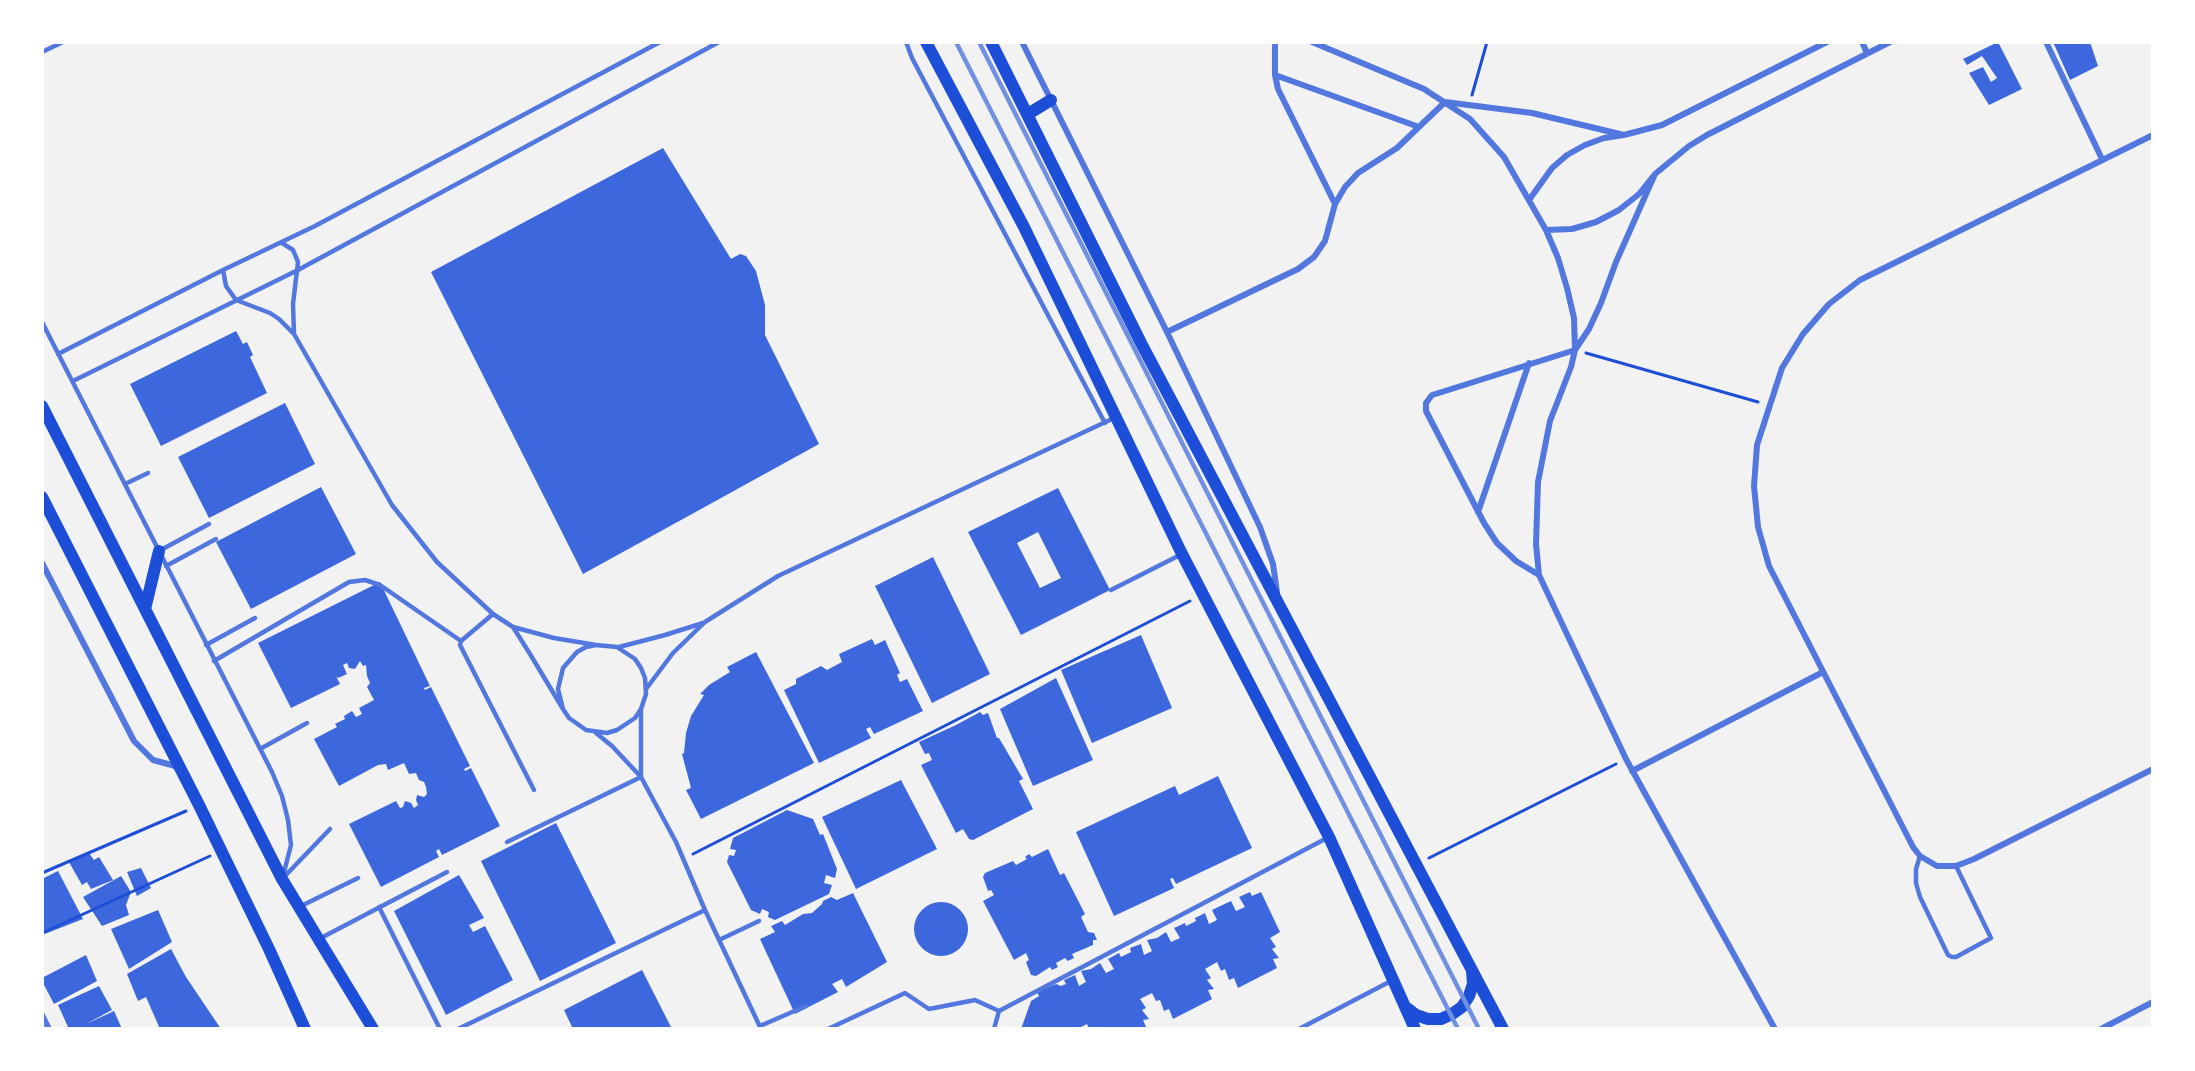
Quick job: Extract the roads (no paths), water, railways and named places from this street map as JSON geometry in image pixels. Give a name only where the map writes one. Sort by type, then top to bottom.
[{"type":"main road","points":[[926,42],[1024,226],[1202,595],[1329,837],[1415,1029]]},
{"type":"main road","points":[[991,42],[1141,343],[1503,1029]]},
{"type":"main road","points":[[1028,114],[1052,100]]},
{"type":"main road","points":[[42,406],[282,879],[373,1029]]},
{"type":"main road","points":[[42,497],[199,805],[305,1029]]},
{"type":"main road","points":[[145,609],[159,551]]},
{"type":"main road","points":[[1406,1007],[1416,1015],[1428,1019],[1452,1014],[1462,1007],[1469,996],[1473,984],[1472,971]]},
{"type":"street","points":[[1022,42],[1167,332],[1267,545],[1273,564],[1277,602]]},
{"type":"street","points":[[1275,42],[1275,75],[1278,89],[1335,204]]},
{"type":"street","points":[[1312,42],[1424,89],[1470,119],[1504,157],[1546,230],[1567,288],[1574,318],[1575,350],[1571,367],[1550,421],[1538,482],[1536,544],[1539,575],[1632,771],[1775,1029]]},
{"type":"street","points":[[1529,200],[1552,168],[1567,155],[1585,145],[1604,138],[1662,125],[1827,42]]},
{"type":"street","points":[[1862,42],[1868,53]]},
{"type":"street","points":[[1546,230],[1572,229],[1619,210],[1639,194],[1671,159],[1707,135],[1890,42]]},
{"type":"street","points":[[2046,42],[2103,159]]},
{"type":"street","points":[[1275,75],[1419,127]]},
{"type":"street","points":[[1167,332],[1298,269],[1314,257],[1324,241],[1335,204],[1345,187],[1358,173],[1397,148],[1445,102],[1553,117],[1624,135]]},
{"type":"street","points":[[2153,135],[1860,280],[1829,304],[1803,334],[1782,368],[1757,445],[1754,486],[1758,527],[1769,566],[1912,847],[1920,856],[1937,866],[1956,866],[2153,769]]},
{"type":"street","points":[[1539,575],[1516,561],[1497,543],[1478,512],[1426,411],[1426,403],[1432,395],[1575,350],[1589,329],[1601,303],[1616,262],[1655,174]]},
{"type":"street","points":[[1478,512],[1529,363]]},
{"type":"street","points":[[42,563],[134,741],[153,760],[180,767]]},
{"type":"street","points":[[1632,771],[1823,672]]},
{"type":"street","points":[[2101,1029],[2153,1002]]},
{"type":"street","points":[[42,1015],[49,1029]]},
{"type":"street","points":[[2114,1023],[2118,1029]]},
{"type":"lane","points":[[42,52],[63,42]]},
{"type":"lane","points":[[58,354],[281,242],[660,42]]},
{"type":"lane","points":[[73,381],[298,270],[719,42]]},
{"type":"lane","points":[[906,42],[912,58],[1105,423]]},
{"type":"lane","points":[[281,242],[288,245],[297,255],[298,270],[293,304],[294,334]]},
{"type":"lane","points":[[223,270],[226,286],[236,300],[270,313],[294,334],[392,505],[437,562],[493,614],[513,627],[554,638],[618,647],[705,622]]},
{"type":"lane","points":[[42,322],[282,796],[291,845],[282,879]]},
{"type":"lane","points":[[641,777],[641,709],[646,689],[673,653],[705,622],[778,576],[1117,417]]},
{"type":"lane","points":[[125,484],[148,473]]},
{"type":"lane","points":[[159,551],[209,524]]},
{"type":"lane","points":[[166,566],[216,539]]},
{"type":"lane","points":[[1111,590],[1182,554]]},
{"type":"lane","points":[[214,661],[349,582],[365,579],[380,585],[461,641]]},
{"type":"lane","points":[[493,614],[461,641],[461,650],[534,790]]},
{"type":"lane","points":[[206,645],[255,618]]},
{"type":"lane","points":[[513,627],[563,709],[577,725],[596,733],[612,746],[641,777],[676,842],[705,910],[761,1027],[806,1006]]},
{"type":"lane","points":[[563,709],[558,689],[563,668],[577,652],[596,645]]},
{"type":"lane","points":[[618,647],[635,659],[641,668],[646,689]]},
{"type":"lane","points":[[596,733],[617,730],[627,725],[641,709]]},
{"type":"lane","points":[[260,749],[307,723]]},
{"type":"lane","points":[[507,842],[641,777]]},
{"type":"lane","points":[[282,879],[330,829]]},
{"type":"lane","points":[[994,1029],[999,1011],[1329,837]]},
{"type":"lane","points":[[1920,856],[1916,869],[1916,883],[1920,897],[1948,955],[1952,957],[1991,938],[1956,866]]},
{"type":"lane","points":[[319,939],[447,872]]},
{"type":"lane","points":[[299,907],[358,878]]},
{"type":"lane","points":[[379,907],[440,1029]]},
{"type":"lane","points":[[458,1029],[705,910]]},
{"type":"lane","points":[[719,940],[759,921]]},
{"type":"lane","points":[[1299,1029],[1393,980]]},
{"type":"lane","points":[[828,1029],[905,993],[929,1010],[975,1000],[999,1011]]},
{"type":"railway","points":[[956,42],[1458,1029]]},
{"type":"railway","points":[[979,42],[1479,1029]]}]
